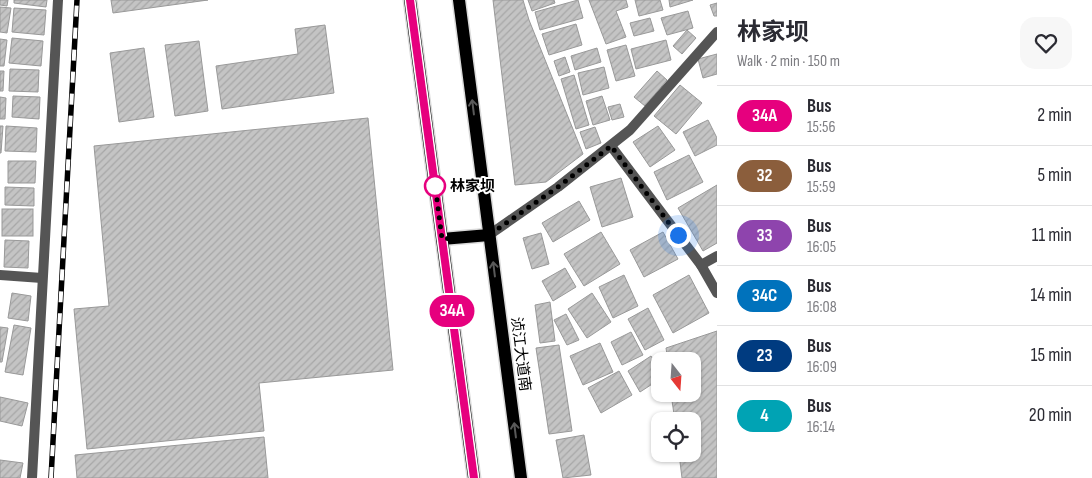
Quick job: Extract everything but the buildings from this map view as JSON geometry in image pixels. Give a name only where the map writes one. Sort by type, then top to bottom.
[{"type":"main road","points":[[410,0],[474,478]]},
{"type":"main road","name":"浈江大道南","points":[[458,0],[521,478]]},
{"type":"main road","points":[[442,239],[489,235]]},
{"type":"street","points":[[32,478],[58,0]]},
{"type":"street","points":[[489,235],[558,187],[630,130],[717,32]]},
{"type":"street","points":[[611,146],[701,265],[717,293]]},
{"type":"street","points":[[701,265],[717,256]]},
{"type":"street","points":[[0,275],[42,278]]},
{"type":"railway","points":[[51,478],[77,0]]},
{"type":"bus line","name":"34A","points":[[410,0],[474,478]]},
{"type":"place","name":"林家坝","points":[[435,186]]},
{"type":"route","points":[[435,186],[435,184],[442,239],[489,235],[558,187],[611,146],[678,235]]}]
